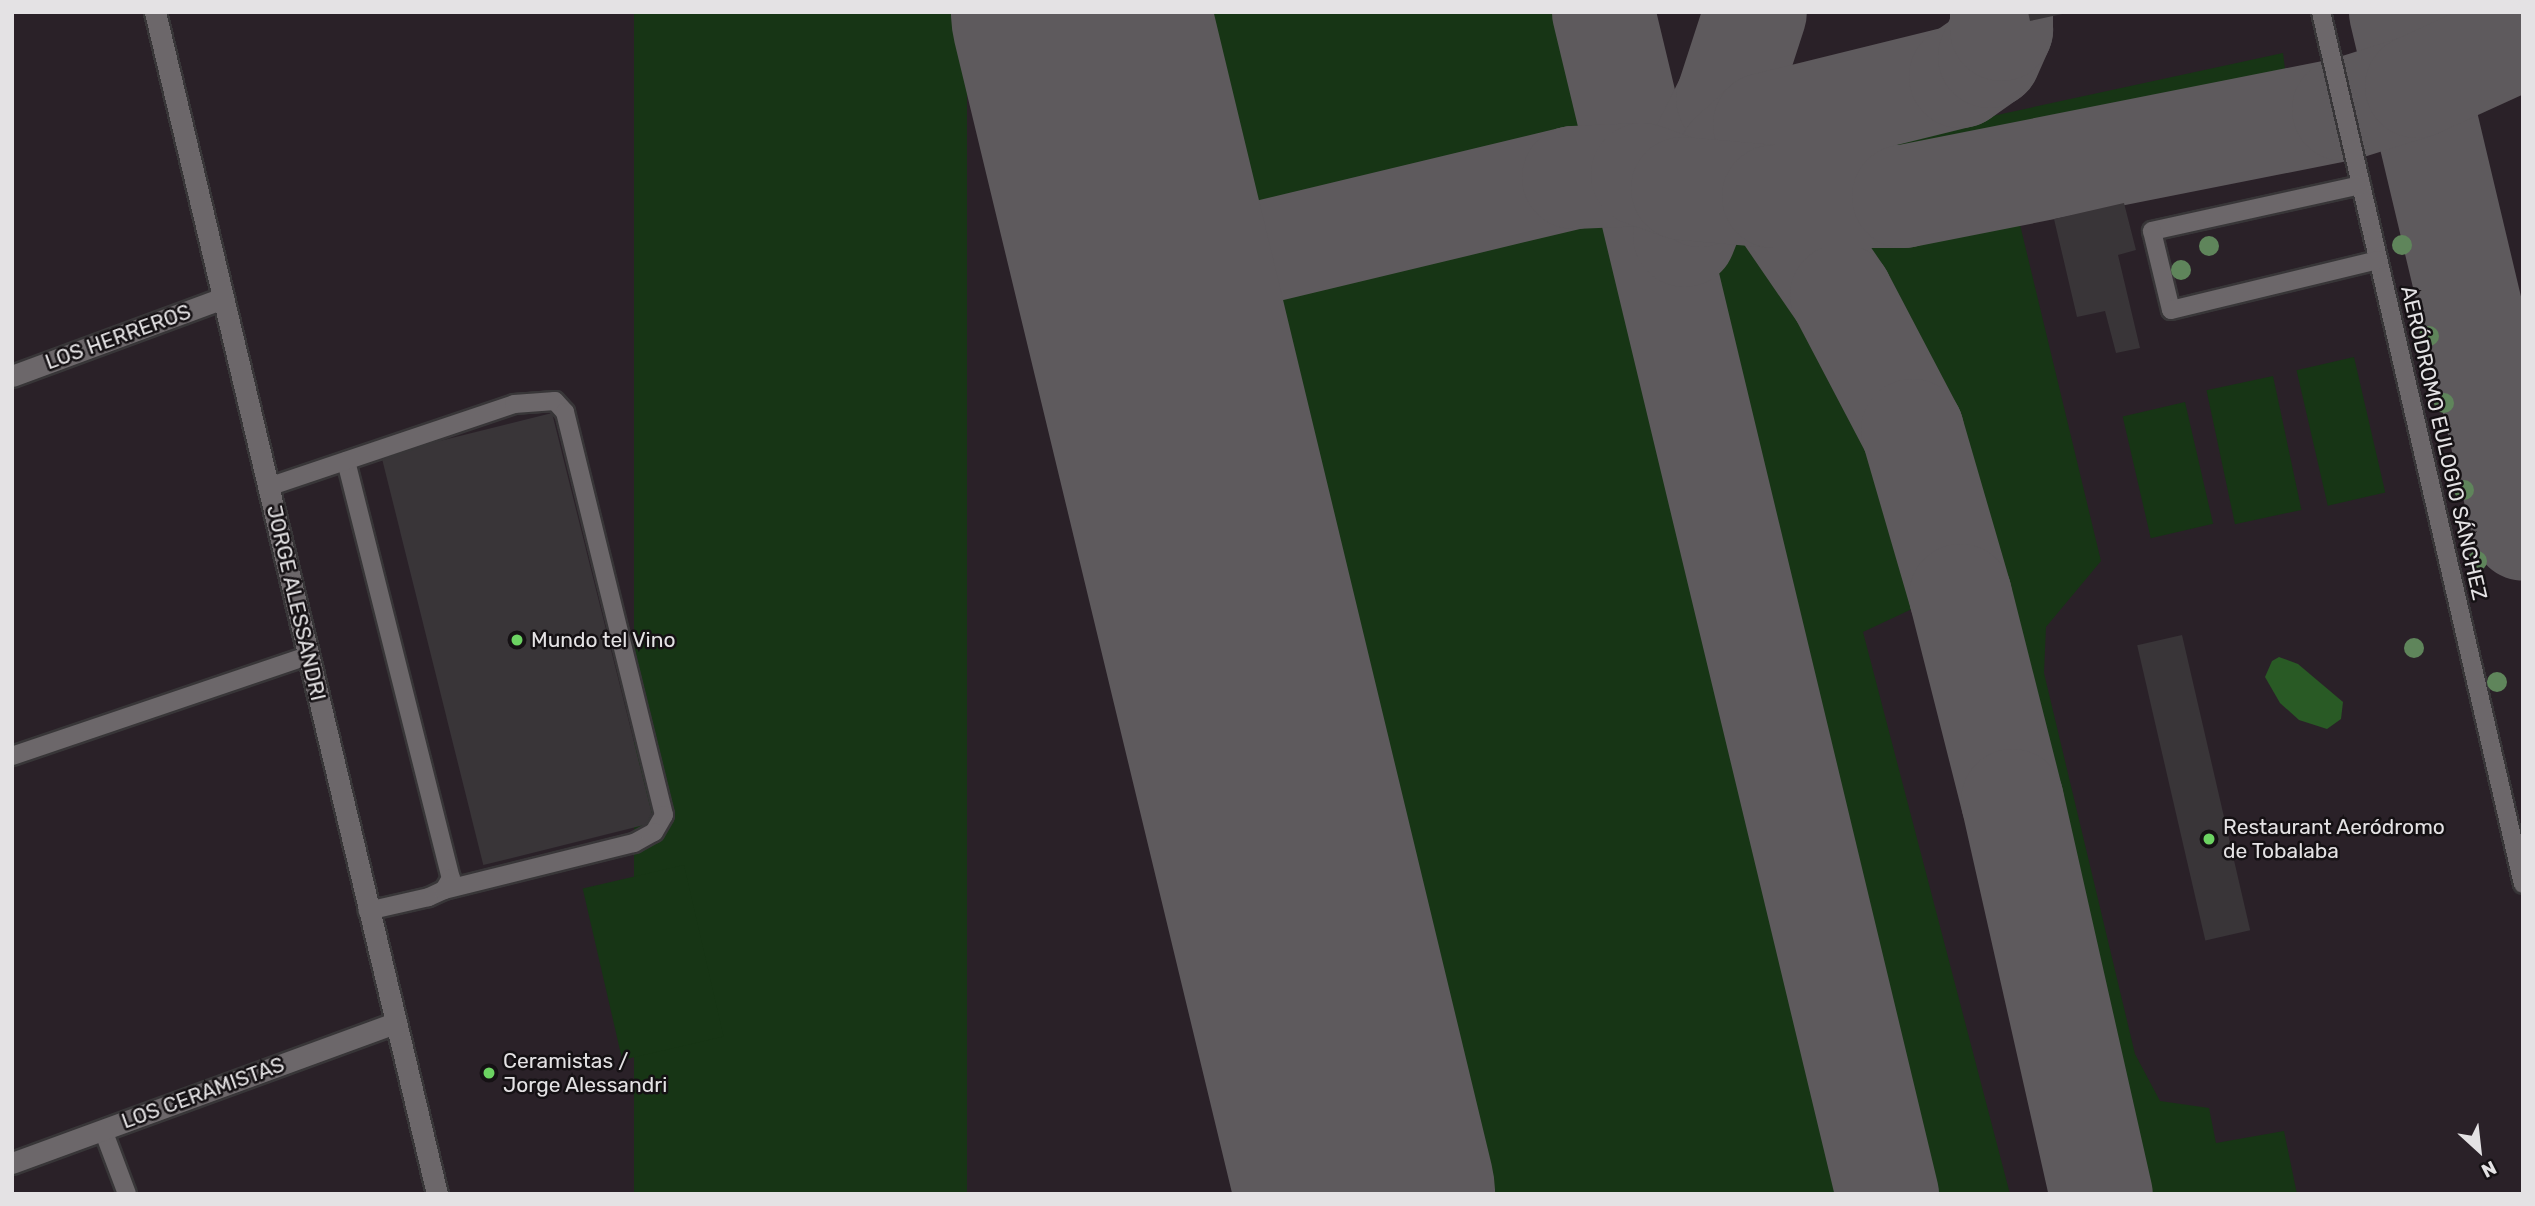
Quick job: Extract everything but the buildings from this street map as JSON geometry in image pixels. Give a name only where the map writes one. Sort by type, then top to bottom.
[{"type":"main road","name":"JORGE ALESSANDRI","points":[[155,12],[437,1194]]},
{"type":"main road","name":"LOS HERREROS","points":[[12,376],[223,298]]},
{"type":"main road","name":"LOS CERAMISTAS","points":[[12,1163],[395,1023]]},
{"type":"lane","name":"AERÓDROMO EULOGIO SÁNCHEZ","points":[[2321,12],[2523,884]]},
{"type":"lane","points":[[2361,185],[2152,232],[2171,310],[2378,260]]},
{"type":"lane","points":[[268,487],[514,404],[555,401],[565,412],[664,815],[654,832],[634,843],[369,911]]},
{"type":"lane","points":[[346,461],[451,878],[444,890]]},
{"type":"lane","points":[[12,756],[308,656]]},
{"type":"lane","points":[[103,1129],[127,1194]]},
{"type":"shaded area","points":[[12,12],[2523,12],[2523,1194],[12,1194]]},
{"type":"shaded area","points":[[634,12],[967,12],[967,1194],[634,1194]]},
{"type":"shaded area","points":[[1164,12],[1571,12],[1605,135],[1217,223]]},
{"type":"shaded area","points":[[2283,53],[2286,77],[1875,171],[1821,153]]},
{"type":"shaded area","points":[[2016,208],[2101,561],[2046,627],[2044,673],[2135,1054],[2160,1101],[2209,1108],[2216,1143],[2284,1131],[2297,1194],[2125,1194],[2002,630],[1921,413],[1822,224]]},
{"type":"shaded area","points":[[1612,211],[1638,227],[1669,431],[1858,1194],[1449,1194],[1232,298]]},
{"type":"shaded area","points":[[1759,234],[1825,304],[1900,456],[1946,593],[1863,632],[2010,1194],[1915,1194],[1748,528],[1703,321],[1711,273],[1731,243]]},
{"type":"shaded area","points":[[2354,357],[2385,492],[2328,506],[2297,370]]},
{"type":"shaded area","points":[[2273,376],[2301,510],[2235,524],[2206,390]]},
{"type":"shaded area","points":[[2185,402],[2213,524],[2151,538],[2123,416]]},
{"type":"shaded area","points":[[2279,657],[2298,664],[2343,702],[2341,719],[2327,729],[2299,720],[2280,703],[2265,677],[2272,661]]},
{"type":"shaded area","points":[[684,865],[724,1036],[622,1060],[583,888]]},
{"type":"taxiway","points":[[1603,12],[1887,1194]]},
{"type":"taxiway","points":[[1684,185],[1727,98],[1755,12]]},
{"type":"taxiway","points":[[1684,235],[1700,195],[1730,155],[1764,124],[1960,76],[1989,56],[2001,29],[2001,12]]},
{"type":"taxiway","points":[[2400,12],[2523,529]]},
{"type":"taxiway","points":[[1144,280],[1573,177],[1642,174],[1682,188],[1773,196],[1903,196],[2343,109],[2416,86],[2521,38]]},
{"type":"taxiway","points":[[1773,196],[1841,295],[1912,430],[1960,595],[2012,800],[2101,1194]]},
{"type":"runway","points":[[1080,12],[1365,1194]]},
{"type":"place","name":"Mundo tel Vino","points":[[517,640]]},
{"type":"place","name":"Restaurant Aeródromo de Tobalaba","points":[[2209,839]]},
{"type":"place","name":"Ceramistas / Jorge Alessandri","points":[[489,1073]]}]
